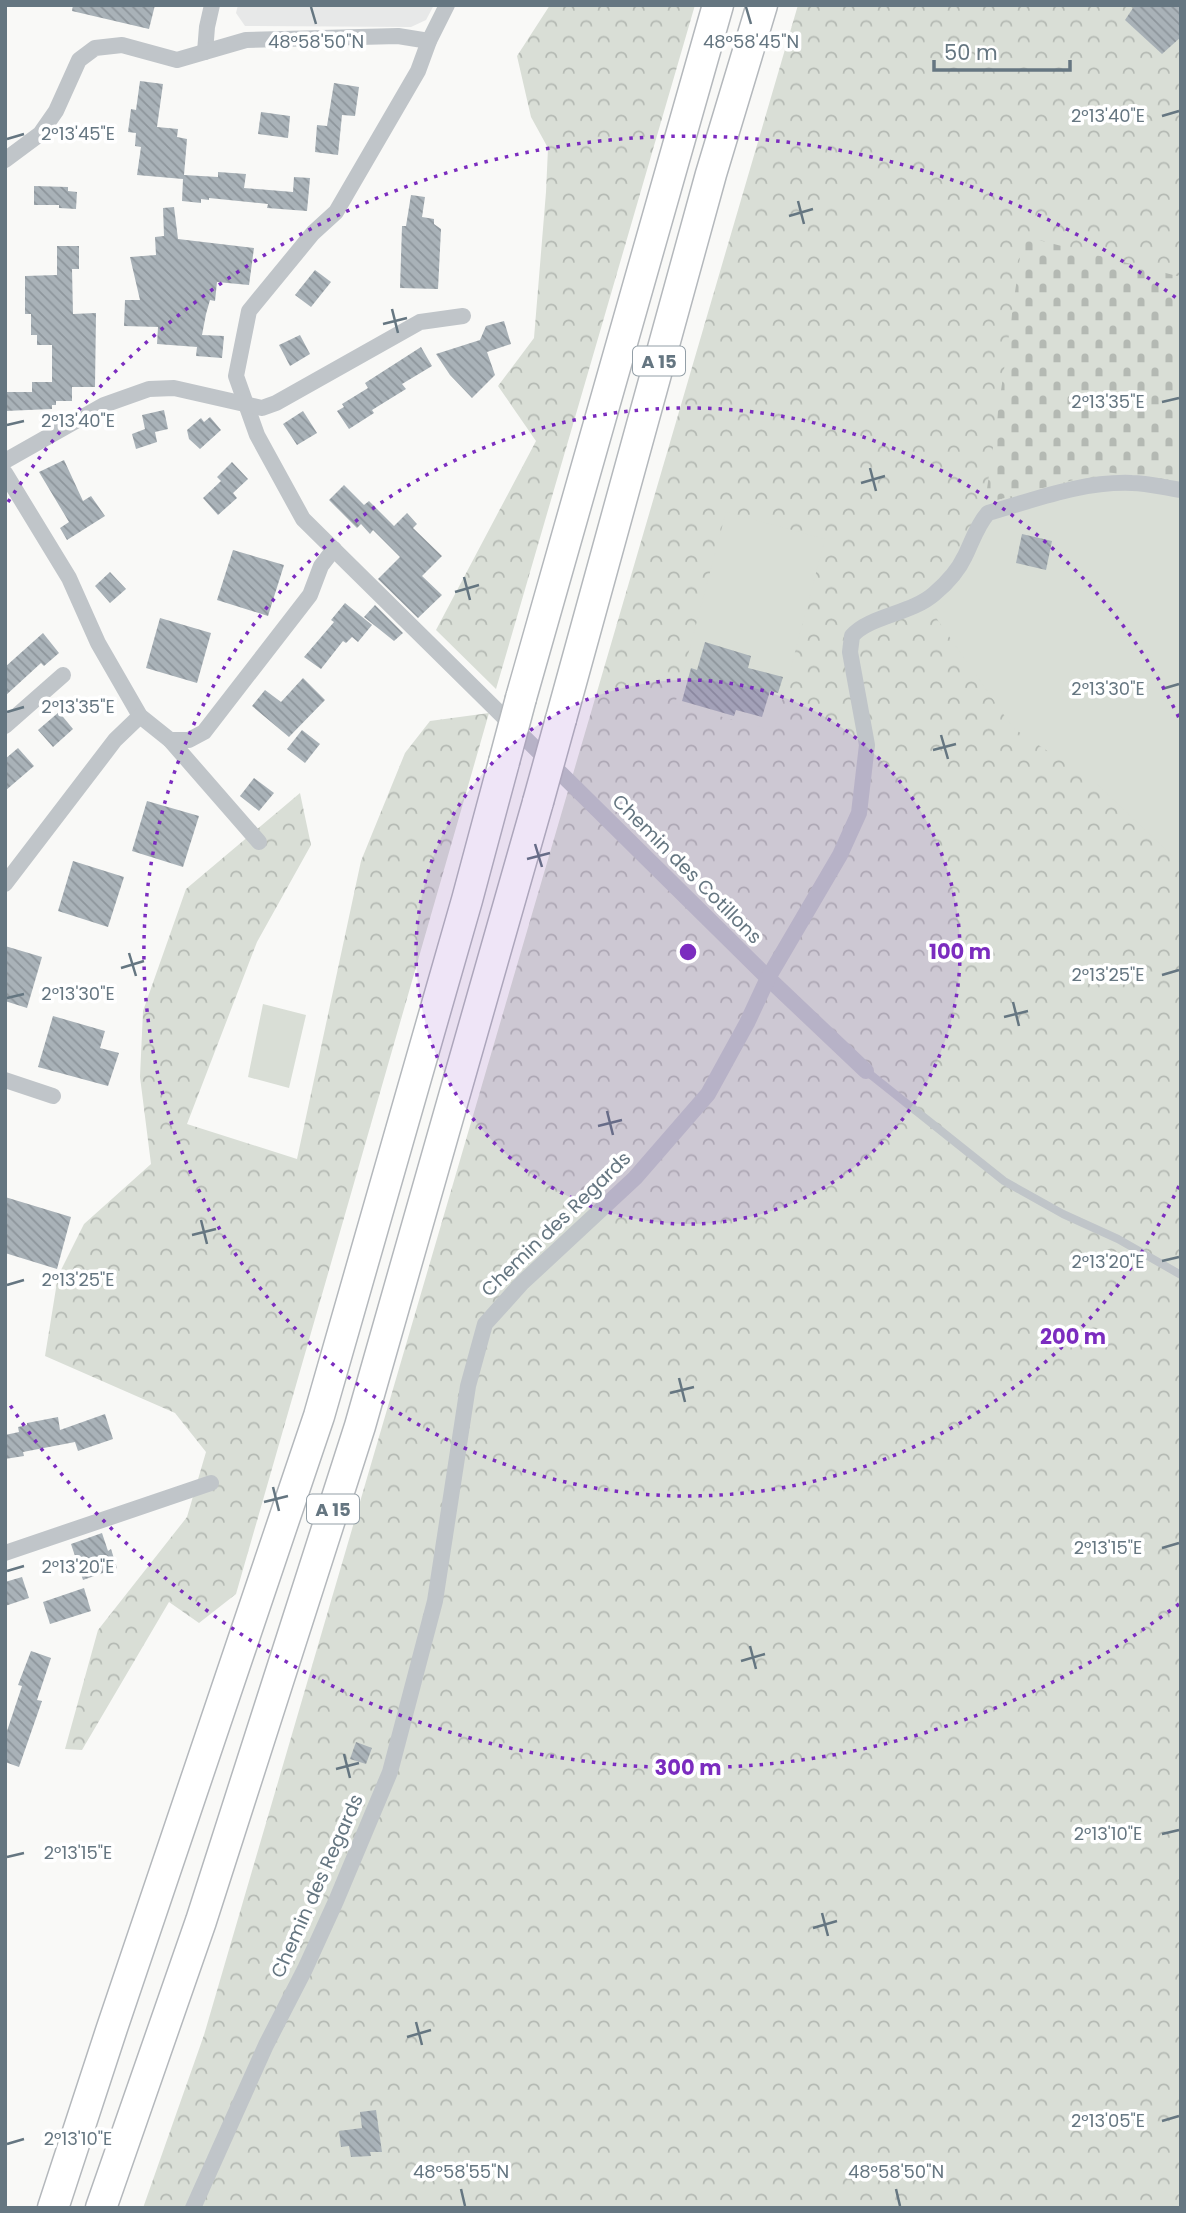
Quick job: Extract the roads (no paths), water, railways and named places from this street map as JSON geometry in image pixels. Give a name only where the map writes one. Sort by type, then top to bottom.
[{"type":"highway","name":"A 15","points":[[53,2208],[319,1416],[718,5]]},
{"type":"highway","name":"A 15","points":[[101,2208],[201,1921],[360,1426],[538,802],[711,174],[762,5]]},
{"type":"street","points":[[205,52],[212,5]]},
{"type":"street","name":"Chemin des Cotillons","points":[[447,5],[418,71],[336,212],[313,233],[249,311],[236,376],[257,435],[303,519],[768,978],[866,1071]]},
{"type":"street","points":[[5,160],[40,134],[56,111],[79,60],[95,48],[122,45],[177,60],[246,40],[398,36],[429,41]]},
{"type":"street","points":[[5,461],[104,405],[149,388],[174,388],[262,408],[276,403],[421,322],[463,316]]},
{"type":"street","points":[[5,473],[69,578],[97,643],[140,716],[170,740],[259,842]]},
{"type":"street","name":"Chemin des Regards","points":[[193,2208],[265,2045],[305,1969],[336,1901],[390,1772],[435,1601],[468,1386],[485,1324],[522,1283],[635,1178],[708,1094],[768,978],[840,855],[859,813],[867,745],[850,652],[852,636],[866,625],[905,612],[933,595],[963,560],[988,513],[1074,489],[1109,484],[1134,482],[1181,490]]},
{"type":"street","points":[[170,740],[189,740],[204,732],[310,595],[321,566],[334,549]]},
{"type":"street","points":[[5,726],[63,675]]},
{"type":"street","points":[[5,884],[116,740],[140,716]]},
{"type":"street","points":[[5,1080],[53,1096]]},
{"type":"street","points":[[5,1553],[211,1483]]},
{"type":"lane","name":"Chemin des Cotillons","points":[[866,1071],[1004,1181],[1118,1239],[1181,1275]]}]
